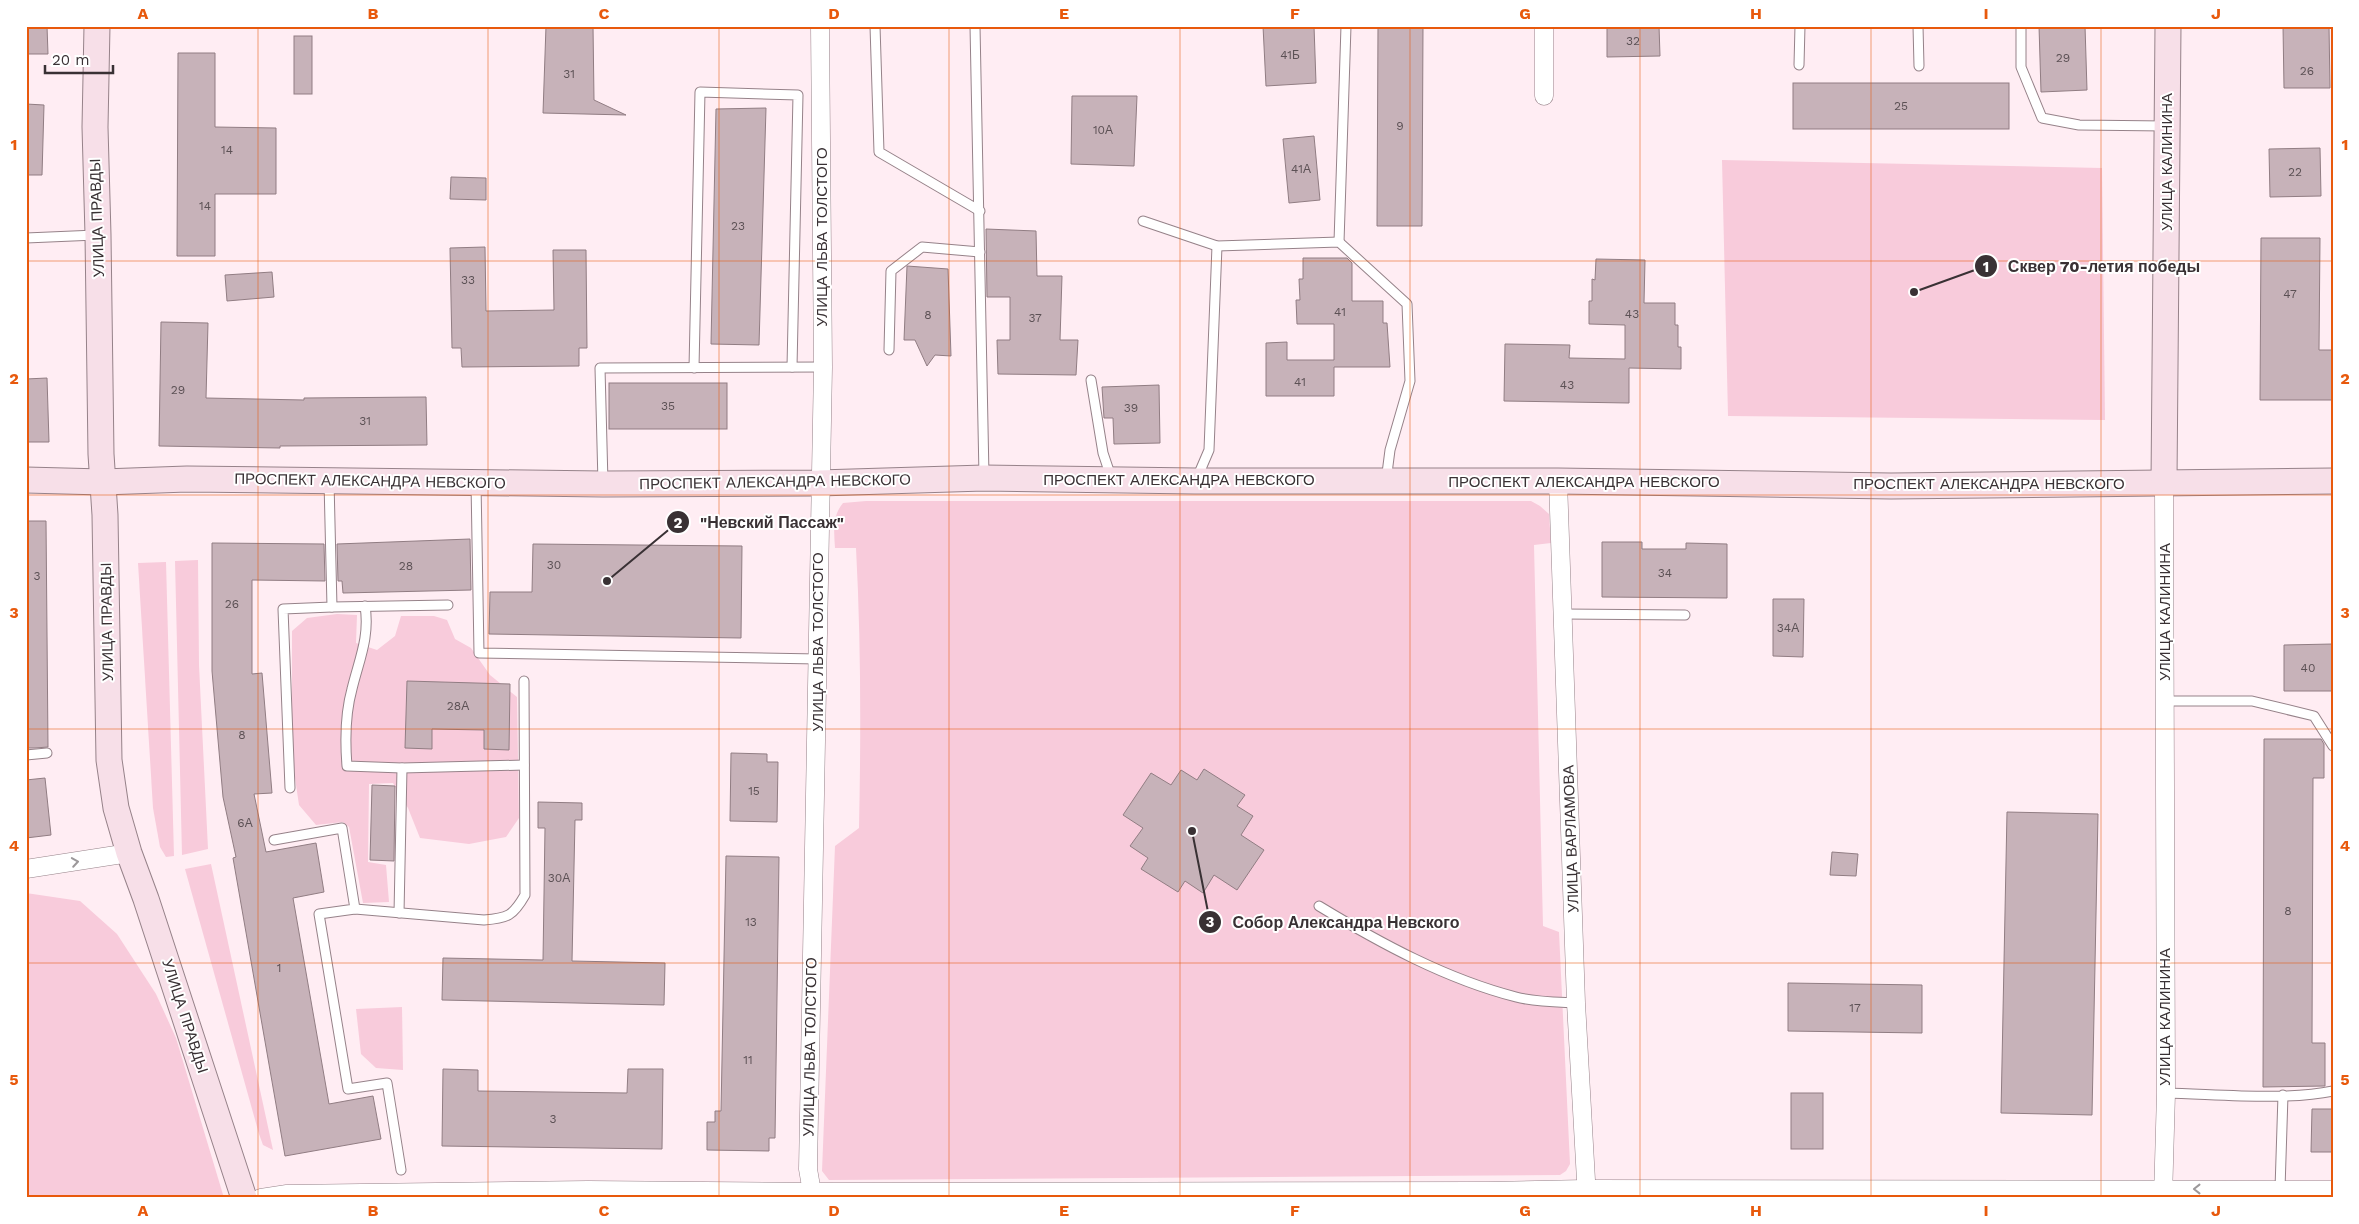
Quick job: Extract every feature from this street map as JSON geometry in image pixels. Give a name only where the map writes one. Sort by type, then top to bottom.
[{"type":"main road","name":"УЛИЦА ПРАВДЫ","points":[[97,26],[94,128],[105,515],[109,760],[116,808],[129,853],[146,899],[244,1198]]},
{"type":"main road","name":"УЛИЦА КАЛИНИНА","points":[[2164,482],[2168,26]]},
{"type":"main road","name":"ПРОСПЕКТ АЛЕКСАНДРА НЕВСКОГО","points":[[26,480],[103,482],[187,479],[603,484],[819,483],[984,478],[1195,481],[1558,481],[1891,486],[2333,481]]},
{"type":"street","name":"УЛИЦА ЛЬВА ТОЛСТОГО","points":[[812,1195],[808,1159],[822,367],[820,26]]},
{"type":"street","points":[[1544,26],[1544,96]]},
{"type":"street","name":"УЛИЦА ВАРЛАМОВА","points":[[1558,481],[1576,1003],[1586,1193]]},
{"type":"street","name":"УЛИЦА КАЛИНИНА","points":[[2163,1193],[2166,1093],[2164,482]]},
{"type":"street","points":[[26,869],[129,853]]},
{"type":"street","points":[[260,1198],[287,1194],[2163,1193],[2280,1189],[2333,1190]]},
{"type":"lane","points":[[875,26],[879,152],[980,210]]},
{"type":"lane","points":[[975,26],[984,478]]},
{"type":"lane","points":[[1339,242],[1346,26]]},
{"type":"lane","points":[[1799,65],[1800,26]]},
{"type":"lane","points":[[1918,26],[1919,66]]},
{"type":"lane","points":[[2021,26],[2021,67],[2042,118],[2078,125],[2167,126]]},
{"type":"lane","points":[[694,368],[700,92],[798,95],[792,367]]},
{"type":"lane","points":[[1143,220],[1217,246],[1339,242],[1407,304],[1410,381],[1390,450],[1386,481]]},
{"type":"lane","points":[[26,238],[98,235]]},
{"type":"lane","points":[[1195,481],[1209,450],[1217,246]]},
{"type":"lane","points":[[889,350],[891,271],[922,247],[980,252]]},
{"type":"lane","points":[[603,484],[600,368],[822,367]]},
{"type":"lane","points":[[1091,380],[1103,453],[1112,480]]},
{"type":"lane","points":[[329,481],[332,607]]},
{"type":"lane","points":[[476,483],[479,653],[818,659]]},
{"type":"lane","points":[[290,788],[283,609],[448,605]]},
{"type":"lane","points":[[364,606],[368,623],[365,647],[351,691],[346,726],[347,766],[402,768],[524,765]]},
{"type":"lane","points":[[1563,614],[1685,615]]},
{"type":"lane","points":[[401,1170],[387,1083],[348,1089],[319,914],[354,909],[484,920],[505,918],[517,908],[525,895],[524,681]]},
{"type":"lane","points":[[2165,701],[2252,701],[2290,709],[2314,716],[2333,746]]},
{"type":"lane","points":[[26,755],[47,753]]},
{"type":"lane","points":[[399,913],[402,768]]},
{"type":"lane","points":[[274,840],[342,828],[354,909]]},
{"type":"lane","points":[[1319,906],[1404,954],[1447,973],[1517,997],[1576,1003]]},
{"type":"lane","points":[[2166,1093],[2283,1095],[2319,1094],[2333,1091]]},
{"type":"lane","points":[[2280,1189],[2283,1095]]},
{"type":"shaded area","points":[[1722,160],[2102,168],[2105,420],[1728,416]]},
{"type":"shaded area","points":[[866,501],[1531,501],[1549,514],[1551,543],[1534,545],[1543,926],[1559,932],[1570,1164],[1566,1171],[1560,1175],[829,1180],[822,1171],[835,846],[859,828],[860,758],[860,653],[856,548],[835,548],[834,524],[839,508],[843,503]]},
{"type":"shaded area","points":[[198,560],[199,665],[208,849],[182,855],[175,561]]},
{"type":"shaded area","points":[[166,562],[174,856],[166,857],[160,847],[153,808],[138,563]]},
{"type":"shaded area","points":[[337,614],[357,615],[356,643],[377,650],[395,636],[401,616],[434,616],[447,620],[455,639],[471,648],[490,675],[517,697],[519,818],[506,837],[469,844],[420,838],[408,808],[393,783],[369,784],[368,862],[386,865],[389,902],[363,903],[349,827],[343,822],[316,825],[299,805],[292,744],[292,631],[307,618]]},
{"type":"shaded area","points":[[211,864],[273,1150],[263,1145],[259,1134],[185,869]]},
{"type":"shaded area","points":[[26,893],[80,901],[117,934],[156,994],[176,1038],[224,1198],[26,1198]]},
{"type":"shaded area","points":[[402,1007],[403,1070],[376,1068],[361,1054],[356,1009]]},
{"type":"building","points":[[26,26],[47,26],[48,54],[26,54]]},
{"type":"building","points":[[546,26],[593,26],[594,100],[626,115],[543,113]]},
{"type":"building","points":[[1263,26],[1314,26],[1316,83],[1266,86]]},
{"type":"building","points":[[1378,26],[1423,26],[1422,226],[1377,226]]},
{"type":"building","points":[[1607,26],[1659,26],[1660,56],[1607,57]]},
{"type":"building","points":[[2039,26],[2085,26],[2087,90],[2041,92]]},
{"type":"building","points":[[2283,26],[2329,26],[2330,88],[2284,88]]},
{"type":"building","points":[[294,36],[312,36],[312,94],[294,94]]},
{"type":"building","points":[[178,53],[215,53],[215,127],[276,128],[276,194],[215,194],[215,256],[177,256]]},
{"type":"building","points":[[1793,83],[2009,83],[2009,129],[1793,129]]},
{"type":"building","points":[[1072,96],[1137,96],[1134,166],[1071,164]]},
{"type":"building","points":[[26,104],[44,105],[42,175],[26,175]]},
{"type":"building","points":[[766,108],[759,345],[711,344],[716,109]]},
{"type":"building","points":[[1314,136],[1320,200],[1289,203],[1283,139]]},
{"type":"building","points":[[2320,148],[2321,196],[2270,197],[2269,149]]},
{"type":"building","points":[[451,177],[486,178],[486,200],[450,199]]},
{"type":"building","points":[[986,229],[1036,231],[1037,276],[1062,276],[1060,340],[1078,340],[1076,375],[998,374],[997,340],[1010,340],[1010,297],[987,297]]},
{"type":"building","points":[[2261,238],[2320,238],[2319,350],[2333,350],[2333,400],[2260,400]]},
{"type":"building","points":[[485,247],[486,311],[554,310],[553,250],[586,250],[587,348],[579,348],[579,366],[462,367],[461,348],[452,348],[450,248]]},
{"type":"building","points":[[1303,258],[1347,258],[1352,263],[1352,301],[1383,301],[1383,323],[1387,323],[1390,367],[1334,367],[1334,396],[1266,396],[1266,343],[1287,342],[1287,360],[1334,360],[1334,324],[1297,324],[1296,300],[1300,300],[1299,279],[1303,279]]},
{"type":"building","points":[[1596,259],[1645,260],[1644,303],[1675,303],[1678,347],[1681,347],[1681,369],[1629,368],[1629,403],[1504,401],[1505,344],[1570,345],[1569,358],[1625,359],[1625,325],[1589,324],[1589,301],[1592,301],[1592,279],[1595,280]]},
{"type":"building","points":[[907,266],[948,269],[951,356],[935,355],[927,366],[915,340],[904,340]]},
{"type":"building","points":[[272,272],[274,297],[227,301],[225,275]]},
{"type":"building","points":[[161,322],[208,323],[206,398],[304,400],[304,398],[426,397],[427,445],[280,446],[280,448],[159,446]]},
{"type":"building","points":[[47,378],[49,442],[26,442],[26,379]]},
{"type":"building","points":[[609,383],[727,383],[727,429],[609,429]]},
{"type":"building","points":[[1159,385],[1160,443],[1114,444],[1113,418],[1104,418],[1102,387]]},
{"type":"building","points":[[26,521],[46,521],[48,747],[35,748],[26,748]]},
{"type":"building","points":[[470,539],[471,590],[343,593],[342,581],[338,581],[337,544]]},
{"type":"building","points":[[1602,542],[1642,542],[1642,549],[1686,549],[1686,543],[1727,544],[1727,598],[1602,597]]},
{"type":"building","points":[[212,543],[324,544],[325,581],[252,580],[252,674],[262,673],[272,793],[254,794],[266,852],[316,843],[324,892],[293,898],[329,1104],[373,1096],[381,1139],[285,1156],[233,858],[236,857],[223,797],[212,671]]},
{"type":"building","points":[[533,544],[742,546],[741,638],[489,634],[490,592],[532,592]]},
{"type":"building","points":[[1773,599],[1804,599],[1803,657],[1773,656]]},
{"type":"building","points":[[2333,644],[2333,691],[2284,691],[2284,645]]},
{"type":"building","points":[[407,681],[510,684],[509,750],[484,749],[484,730],[432,729],[432,749],[405,748]]},
{"type":"building","points":[[2264,739],[2321,739],[2324,744],[2324,778],[2313,778],[2312,1043],[2325,1043],[2325,1086],[2263,1087]]},
{"type":"building","points":[[731,753],[767,754],[767,762],[778,762],[777,822],[730,821]]},
{"type":"building","points":[[1204,769],[1245,795],[1237,806],[1253,816],[1241,835],[1264,850],[1237,890],[1214,875],[1203,893],[1185,881],[1178,892],[1141,869],[1148,858],[1130,846],[1143,828],[1123,815],[1151,773],[1171,785],[1181,770],[1197,780]]},
{"type":"building","points":[[45,778],[51,835],[26,838],[26,780]]},
{"type":"building","points":[[372,785],[395,786],[394,861],[370,860]]},
{"type":"building","points":[[538,802],[582,803],[582,820],[575,820],[572,961],[665,963],[664,1005],[442,1000],[443,958],[543,960],[545,828],[538,828]]},
{"type":"building","points":[[2007,812],[2098,814],[2092,1115],[2001,1113]]},
{"type":"building","points":[[1832,852],[1858,854],[1856,876],[1830,875]]},
{"type":"building","points":[[726,856],[779,857],[775,1138],[769,1138],[769,1151],[707,1150],[707,1122],[715,1122],[715,1111],[721,1111]]},
{"type":"building","points":[[1788,983],[1922,985],[1922,1033],[1788,1031]]},
{"type":"building","points":[[443,1069],[478,1070],[478,1091],[627,1093],[628,1069],[663,1069],[662,1149],[442,1146]]},
{"type":"building","points":[[1791,1093],[1823,1093],[1823,1149],[1791,1149]]},
{"type":"building","points":[[2312,1109],[2333,1109],[2333,1152],[2311,1152]]},
{"type":"place","name":"Сквер 70-летия победы","points":[[1914,292]]},
{"type":"place","name":"\"Невский Пассаж\"","points":[[607,581]]},
{"type":"place","name":"Собор Александра Невского","points":[[1192,831]]}]
